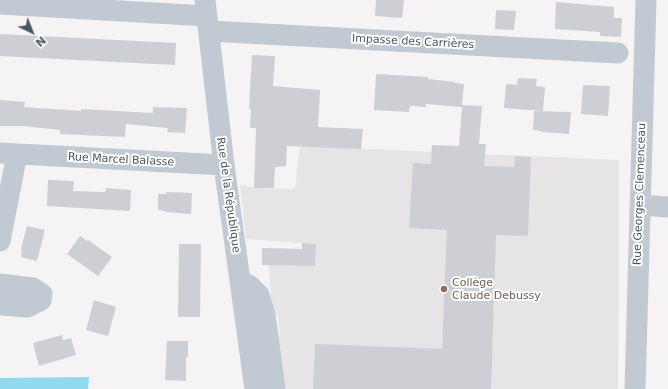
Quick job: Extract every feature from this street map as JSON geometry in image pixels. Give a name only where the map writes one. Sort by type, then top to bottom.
[{"type":"street","name":"Rue Georges Clemenceau","points":[[635,389],[646,0]]},
{"type":"street","name":"Impasse des Carrières","points":[[0,4],[207,16],[618,53]]},
{"type":"street","name":"Rue de la République","points":[[207,16],[224,165],[255,389]]},
{"type":"street","name":"Rue Marcel Balasse","points":[[0,241],[9,154],[224,165]]},
{"type":"street","points":[[640,205],[668,207]]},
{"type":"street","points":[[240,281],[249,284],[260,295],[265,315],[275,389]]},
{"type":"street","points":[[0,284],[33,288],[42,294],[41,300],[28,307],[0,304]]},
{"type":"shaded area","name":"Collège Claude Debussy","points":[[300,146],[619,160],[618,389],[283,389],[276,340],[280,335],[278,315],[272,311],[269,265],[315,266],[316,244],[246,239],[240,185],[254,188],[295,189]]},
{"type":"water","points":[[89,377],[88,389],[0,389],[0,378]]},
{"type":"building","points":[[376,0],[404,0],[402,18],[375,16]]},
{"type":"building","points":[[556,2],[614,7],[614,18],[622,18],[621,37],[600,36],[600,32],[555,29]]},
{"type":"building","points":[[496,10],[516,11],[514,30],[495,29]]},
{"type":"building","points":[[0,34],[176,43],[175,65],[0,56]]},
{"type":"building","points":[[252,55],[275,56],[273,86],[320,90],[318,127],[363,129],[361,149],[287,146],[286,166],[275,167],[274,188],[254,188],[256,128],[250,128],[251,109],[249,109]]},
{"type":"building","points":[[376,74],[428,77],[428,79],[464,84],[462,105],[482,106],[479,144],[486,144],[484,166],[514,167],[515,156],[531,157],[528,236],[496,235],[491,389],[313,389],[315,344],[442,349],[447,230],[409,228],[413,163],[431,164],[432,145],[459,146],[462,107],[426,104],[426,107],[410,106],[409,112],[374,110]]},
{"type":"building","points":[[518,78],[537,79],[536,86],[545,87],[543,111],[504,108],[506,84],[517,85]]},
{"type":"building","points":[[583,85],[610,86],[608,116],[581,114]]},
{"type":"building","points":[[0,100],[25,102],[24,107],[81,111],[81,109],[153,113],[153,107],[187,108],[185,133],[167,132],[168,128],[126,124],[125,137],[60,134],[60,130],[23,126],[0,126]]},
{"type":"building","points":[[534,111],[571,112],[569,134],[533,130]]},
{"type":"building","points":[[48,180],[74,181],[73,191],[105,192],[106,188],[131,190],[130,211],[47,206]]},
{"type":"building","points":[[166,192],[192,193],[191,214],[158,210],[158,194],[166,194]]},
{"type":"building","points":[[27,226],[45,230],[37,261],[21,257],[21,249]]},
{"type":"building","points":[[80,236],[112,257],[98,276],[67,254]]},
{"type":"building","points":[[302,243],[316,244],[315,266],[262,265],[262,248],[302,249]]},
{"type":"building","points":[[179,244],[201,244],[200,317],[178,317]]},
{"type":"building","points":[[94,300],[116,307],[108,336],[86,330]]},
{"type":"building","points":[[62,335],[63,340],[71,338],[76,355],[39,366],[33,343]]},
{"type":"building","points":[[167,341],[188,341],[186,381],[165,380]]},
{"type":"place","name":"Collège Claude Debussy","points":[[444,289]]}]
